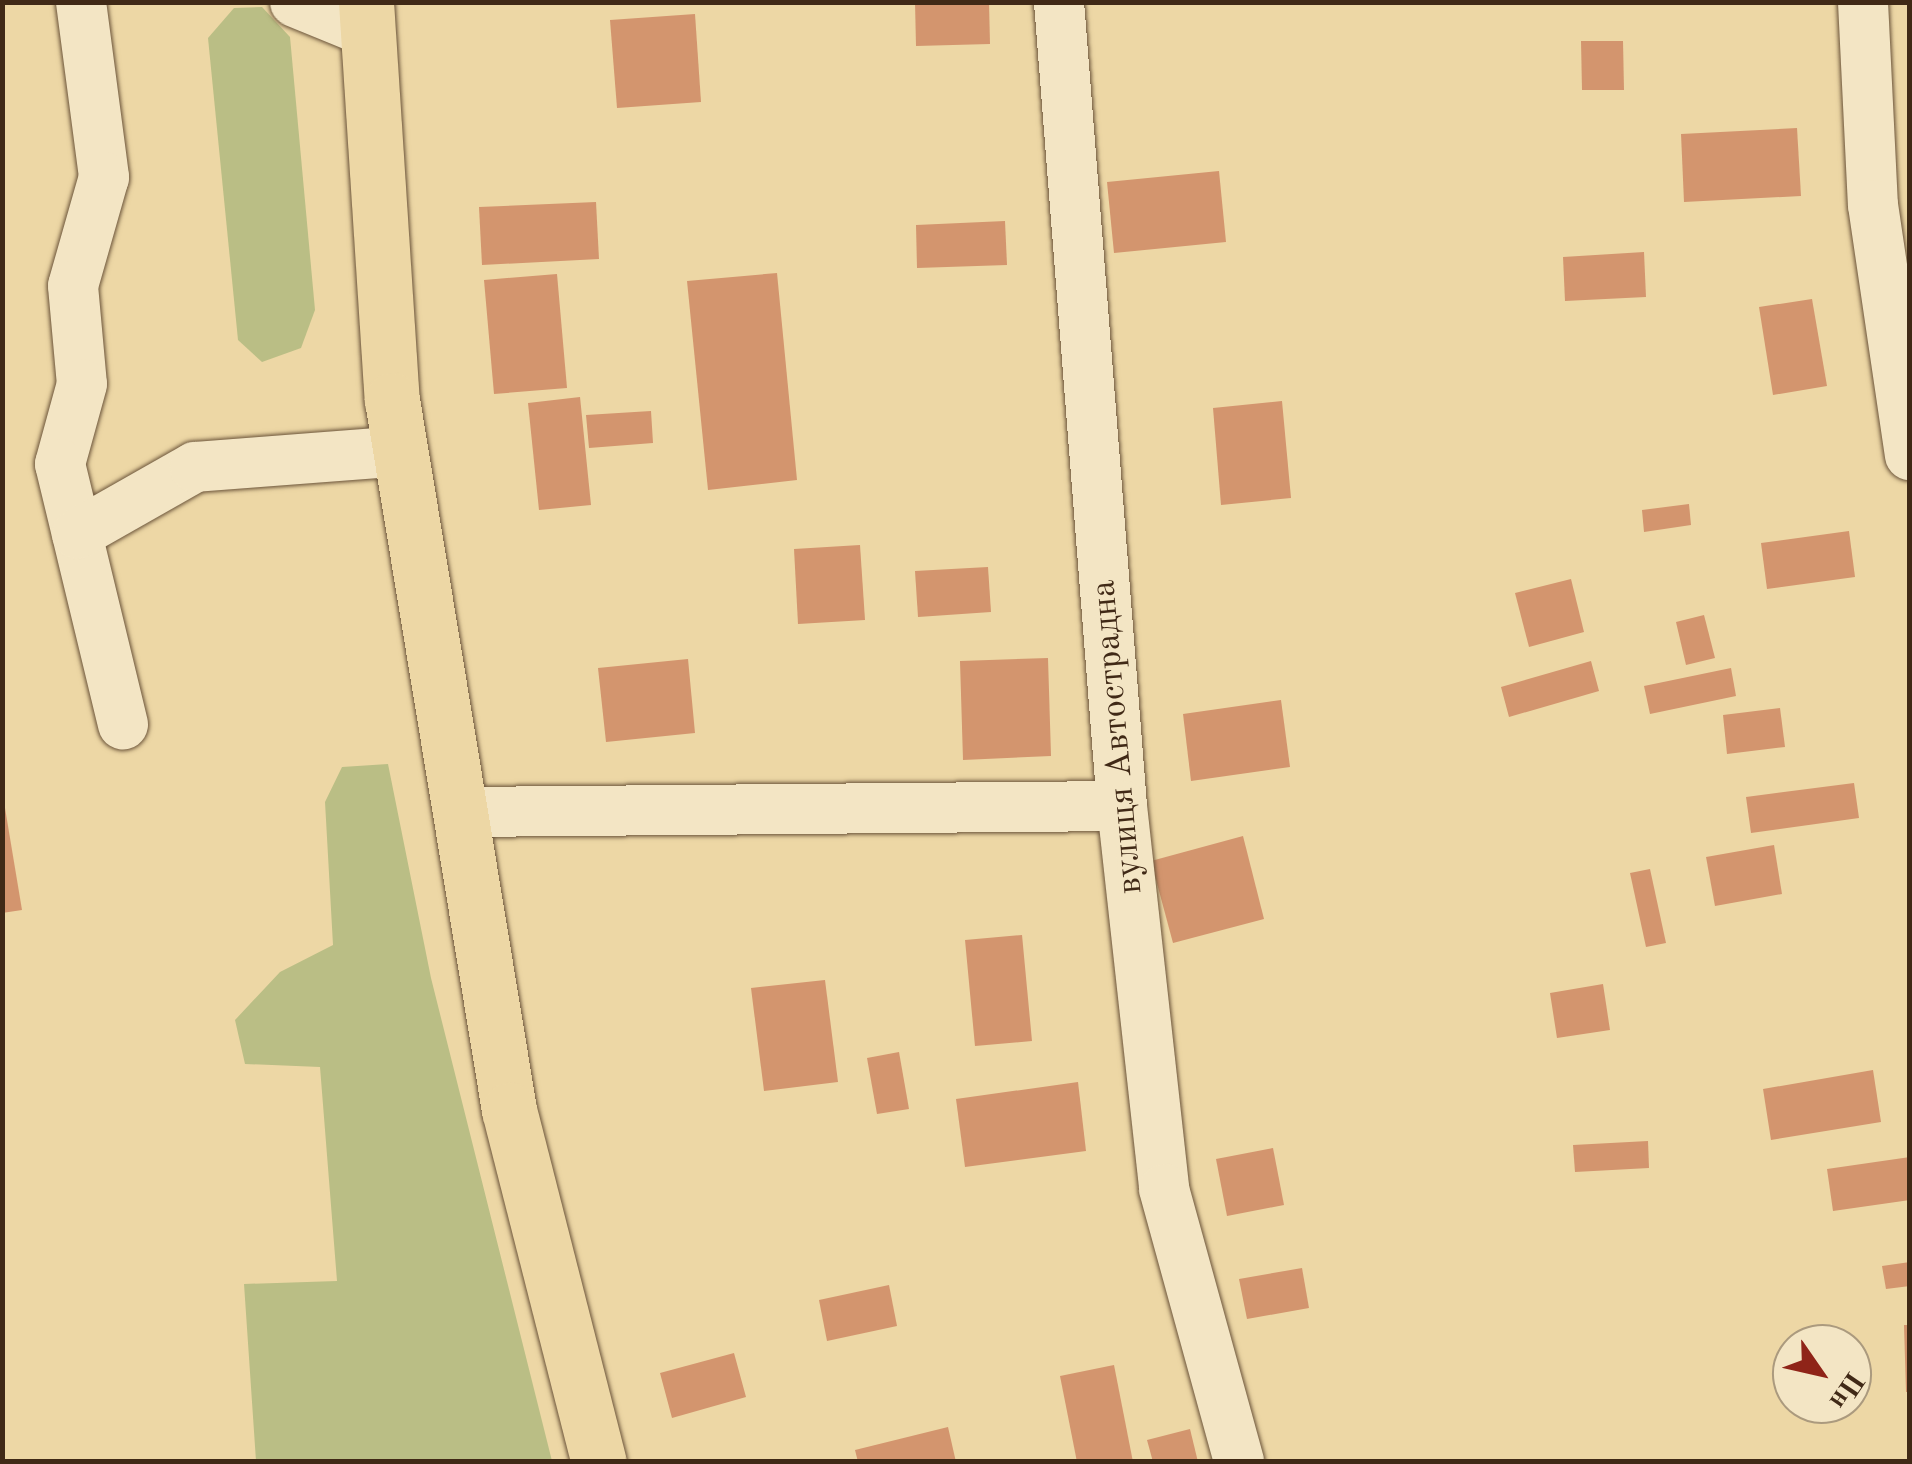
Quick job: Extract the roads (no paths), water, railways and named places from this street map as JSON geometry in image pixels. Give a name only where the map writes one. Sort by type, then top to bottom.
[{"type":"highway","points":[[367,17],[400,451],[509,1110],[599,1462]]},
{"type":"street","points":[[80,2],[104,177],[73,286],[82,384],[60,464],[123,725]]},
{"type":"street","points":[[295,2],[367,17]]},
{"type":"street","name":"вулиця Автострадна","points":[[1059,2],[1122,806],[1164,1189],[1240,1462]]},
{"type":"street","points":[[1863,2],[1873,206],[1910,455]]},
{"type":"street","points":[[77,534],[195,467],[400,451]]},
{"type":"street","points":[[462,812],[1122,806]]}]
